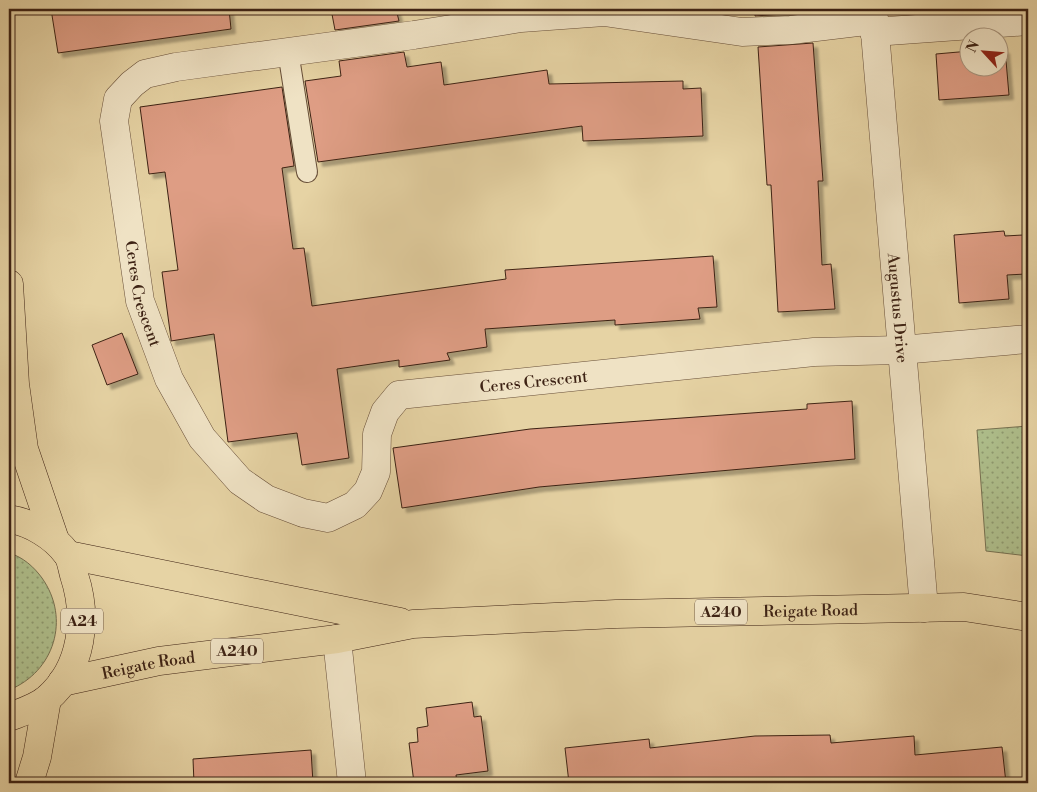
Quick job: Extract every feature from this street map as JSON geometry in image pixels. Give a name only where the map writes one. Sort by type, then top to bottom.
[{"type":"highway","name":"A24","points":[[9,284],[15,384],[24,449],[61,548],[81,595],[83,617],[77,653],[54,690],[29,783]]},
{"type":"highway","name":"Reigate Road","points":[[9,519],[22,521],[61,548],[413,624]]},
{"type":"highway","name":"Reigate Road","points":[[9,717],[28,710],[54,690],[159,660],[338,640],[413,624],[616,614],[924,608],[964,608],[1028,617]]},
{"type":"street","name":"Ceres Crescent","points":[[1028,21],[873,20],[791,30],[742,32],[604,12],[521,18],[414,35],[176,67],[145,74],[118,99],[114,121],[140,301],[169,379],[202,438],[240,481],[266,499],[303,513],[328,518],[355,505],[368,491],[376,472],[377,434],[385,412],[399,395],[814,352],[901,350],[1028,339]]},
{"type":"street","name":"Augustus Drive","points":[[873,20],[924,608]]},
{"type":"street","points":[[338,640],[352,783]]},
{"type":"lane","points":[[288,51],[307,172]]},
{"type":"green space","points":[[1028,426],[1028,556],[986,551],[977,430]]},
{"type":"green space","points":[[9,553],[28,563],[42,578],[51,594],[55,610],[56,627],[53,643],[47,657],[37,671],[25,682],[9,690]]},
{"type":"building","points":[[51,9],[229,9],[231,29],[58,53]]},
{"type":"building","points":[[331,9],[396,9],[399,21],[335,30]]},
{"type":"building","points":[[755,9],[811,9],[811,12],[755,16]]},
{"type":"building","points":[[813,43],[823,181],[818,181],[822,265],[831,264],[835,309],[778,312],[771,185],[767,185],[758,47]]},
{"type":"building","points":[[404,52],[407,67],[441,62],[444,85],[547,70],[549,84],[683,81],[683,89],[701,88],[703,136],[583,141],[582,126],[318,162],[305,81],[341,76],[339,61]]},
{"type":"building","points":[[960,52],[960,78],[1008,78],[1009,95],[939,100],[936,54]]},
{"type":"building","points":[[282,87],[294,166],[282,168],[293,249],[304,248],[312,306],[506,279],[505,270],[713,256],[717,307],[698,308],[700,319],[615,325],[615,320],[485,329],[487,347],[447,353],[450,360],[399,367],[399,360],[337,369],[349,458],[302,465],[297,433],[228,442],[214,334],[171,341],[162,272],[178,270],[165,172],[149,174],[140,107]]},
{"type":"building","points":[[1004,231],[1005,236],[1023,235],[1026,274],[1007,275],[1009,299],[959,303],[954,235]]},
{"type":"building","points":[[122,333],[138,374],[107,385],[92,345]]},
{"type":"building","points":[[852,401],[855,459],[539,487],[402,508],[393,448],[530,429],[807,409],[807,404]]},
{"type":"building","points":[[472,702],[474,717],[481,716],[488,771],[456,775],[457,783],[414,783],[409,743],[418,742],[417,728],[428,726],[426,708]]},
{"type":"building","points":[[830,735],[831,743],[914,736],[915,755],[1002,747],[1006,783],[569,783],[565,748],[649,739],[650,748],[755,736]]},
{"type":"building","points":[[311,750],[313,783],[194,783],[193,759]]}]
